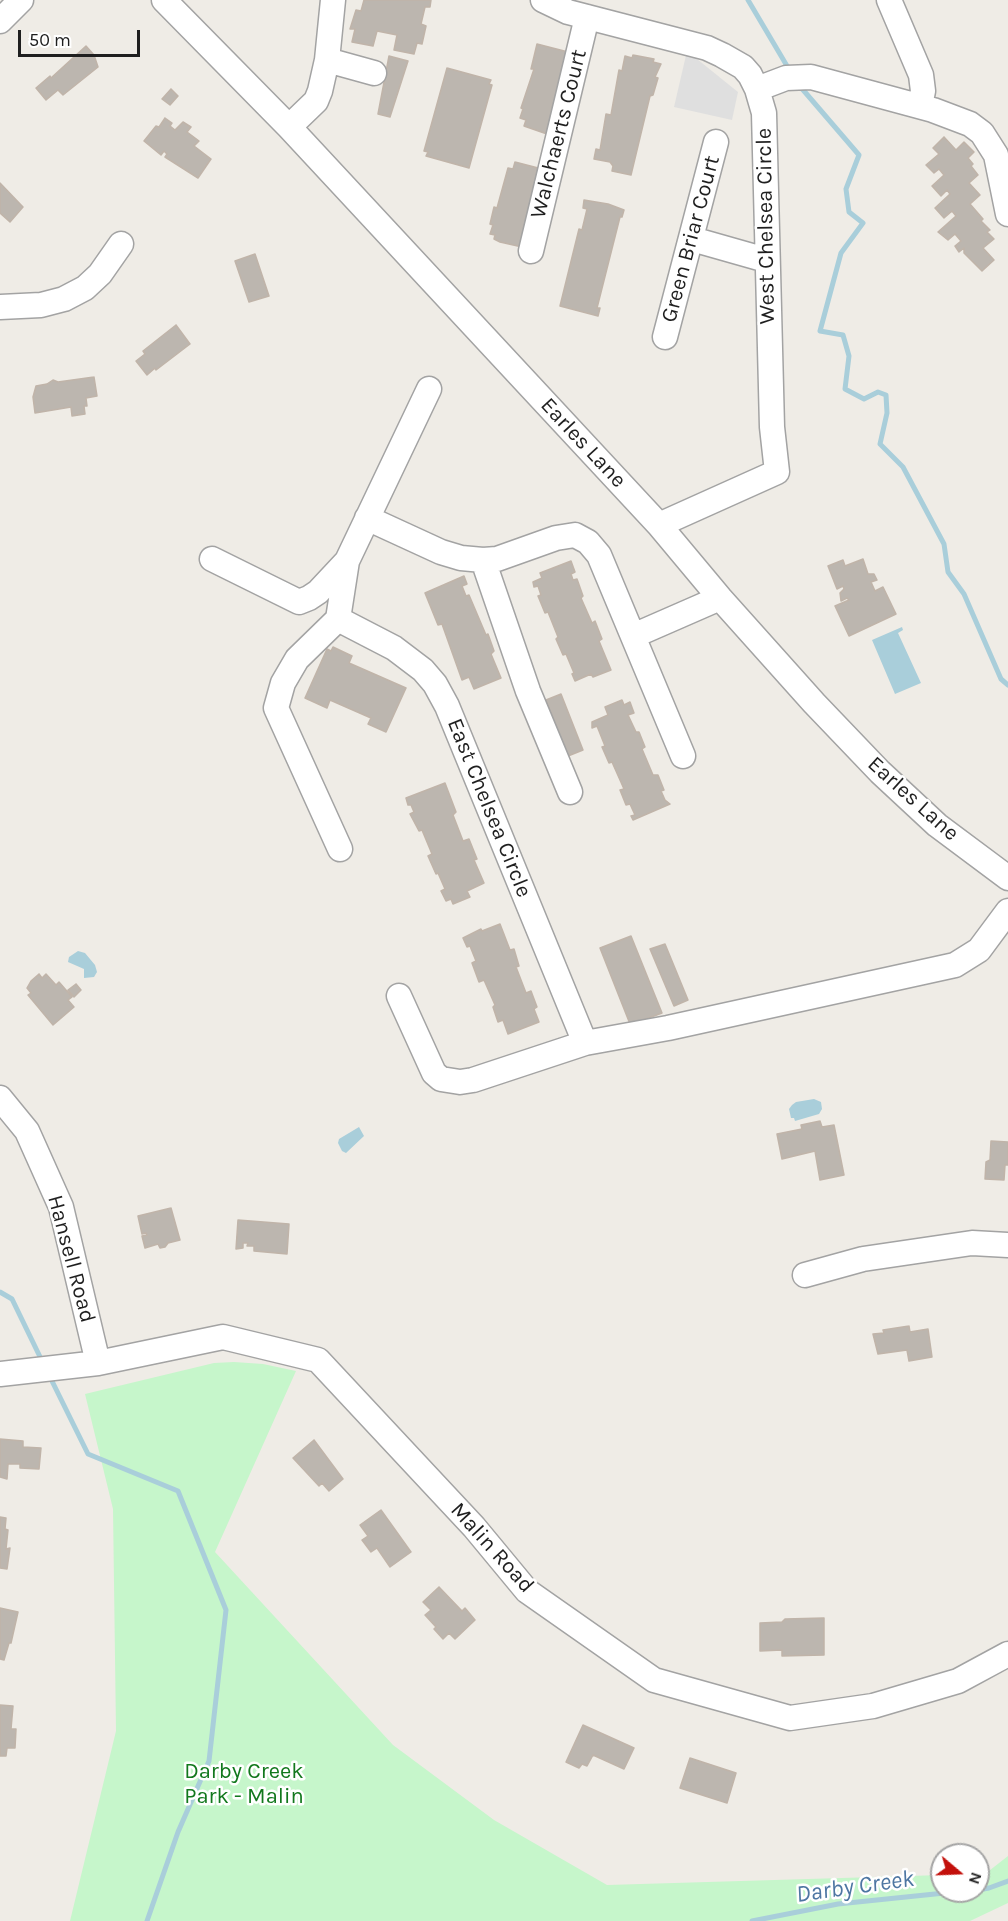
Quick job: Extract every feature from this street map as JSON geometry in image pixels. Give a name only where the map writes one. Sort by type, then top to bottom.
[{"type":"street","points":[[0,21],[21,0]]},
{"type":"street","name":"Earles Lane","points":[[164,0],[289,127],[659,525],[720,598],[814,703],[880,772],[937,825],[1008,878]]},
{"type":"street","points":[[289,127],[316,100],[322,85],[333,0]]},
{"type":"street","name":"West Chelsea Circle","points":[[543,0],[568,12],[707,48],[743,67],[757,89],[764,113],[772,427],[777,472],[659,525]]},
{"type":"street","points":[[890,0],[921,75],[923,91],[920,106]]},
{"type":"street","name":"Walchaerts Court","points":[[531,251],[587,17]]},
{"type":"street","points":[[327,60],[374,73]]},
{"type":"street","points":[[757,89],[786,78],[811,77],[920,106],[970,124],[982,133],[996,155],[1008,214]]},
{"type":"street","name":"Green Briar Court","points":[[665,337],[716,142]]},
{"type":"street","points":[[692,239],[766,260]]},
{"type":"street","points":[[0,307],[41,305],[64,299],[84,288],[100,274],[121,244]]},
{"type":"street","points":[[340,849],[276,708],[283,683],[297,659],[338,619],[347,561],[429,389]]},
{"type":"street","points":[[367,518],[441,552],[461,558],[497,559],[556,538],[575,535],[588,542],[599,555],[683,756]]},
{"type":"street","points":[[212,559],[299,602],[318,592],[347,561]]},
{"type":"street","points":[[483,560],[528,691],[570,792]]},
{"type":"street","points":[[633,636],[720,598]]},
{"type":"street","name":"East Chelsea Circle","points":[[338,619],[394,648],[423,670],[435,684],[447,706],[585,1043]]},
{"type":"street","points":[[399,996],[434,1073],[441,1079],[460,1082],[473,1080],[585,1043],[668,1028],[955,965],[979,950],[1008,911]]},
{"type":"street","name":"Hansell Road","points":[[0,1098],[27,1131],[62,1207],[98,1363]]},
{"type":"street","points":[[806,1275],[863,1259],[972,1243],[1008,1245]]},
{"type":"street","name":"Malin Road","points":[[0,1374],[98,1363],[223,1337],[318,1360],[474,1527],[527,1591],[654,1680],[790,1718],[873,1707],[958,1681],[1008,1653]]},
{"type":"green space","name":"Darby Creek Park - Malin","points":[[214,1363],[263,1364],[296,1371],[215,1552],[393,1745],[494,1820],[607,1885],[930,1875],[930,1903],[990,1903],[990,1870],[1008,1856],[1008,1903],[970,1921],[70,1921],[116,1731],[113,1509],[85,1394]]},
{"type":"shaded area","points":[[687,51],[738,92],[732,120],[674,107]]},
{"type":"water","points":[[902,627],[903,630],[898,633],[921,683],[895,694],[872,640]]},
{"type":"water","points":[[78,951],[85,953],[95,965],[97,972],[94,977],[84,978],[84,969],[68,962],[69,957]]},
{"type":"water","points":[[814,1099],[821,1102],[822,1109],[819,1114],[795,1121],[791,1118],[789,1109],[792,1105],[796,1102]]},
{"type":"water","points":[[359,1127],[364,1136],[346,1153],[342,1151],[338,1143],[339,1139]]},
{"type":"building","points":[[364,0],[431,0],[430,7],[425,7],[421,24],[426,26],[422,44],[417,43],[414,54],[394,50],[397,35],[377,31],[373,46],[352,42],[355,29],[350,29],[356,10],[361,11]]},
{"type":"building","points":[[537,44],[572,53],[547,134],[524,126],[526,120],[520,118],[534,69],[531,69]]},
{"type":"building","points":[[86,46],[94,55],[98,67],[63,95],[58,90],[46,100],[36,88],[50,76],[51,78]]},
{"type":"building","points":[[633,55],[654,59],[653,62],[661,64],[655,77],[658,78],[653,95],[650,96],[631,175],[612,171],[613,166],[610,162],[594,159],[596,149],[600,150],[606,114],[611,115],[619,70],[622,71],[625,56],[632,58]]},
{"type":"building","points":[[389,56],[408,61],[390,117],[378,114]]},
{"type":"building","points":[[447,68],[491,80],[489,84],[492,85],[469,168],[426,156],[428,152],[424,151]]},
{"type":"building","points":[[171,89],[178,96],[170,105],[162,99]]},
{"type":"building","points":[[165,118],[172,123],[170,126],[175,130],[183,122],[191,127],[187,132],[199,141],[194,146],[211,159],[198,178],[165,157],[167,154],[164,151],[161,155],[144,141]]},
{"type":"building","points":[[944,137],[956,150],[964,142],[974,152],[968,158],[978,175],[969,183],[980,195],[970,204],[983,219],[981,221],[990,230],[987,232],[994,239],[983,248],[994,260],[982,271],[964,253],[964,248],[959,252],[955,246],[961,241],[955,234],[948,240],[938,232],[956,216],[952,211],[944,218],[935,208],[950,194],[947,190],[941,196],[932,186],[944,175],[939,169],[934,173],[926,165],[939,154],[933,148]]},
{"type":"building","points":[[515,162],[542,169],[522,247],[500,242],[494,239],[495,235],[490,234],[494,207],[497,208],[508,168],[513,169]]},
{"type":"building","points":[[0,183],[23,207],[10,222],[0,213]]},
{"type":"building","points":[[584,200],[608,204],[624,210],[620,217],[597,308],[600,308],[598,316],[560,306],[579,229],[582,230],[587,209],[583,208]]},
{"type":"building","points":[[255,254],[269,296],[249,302],[235,261]]},
{"type":"building","points":[[176,325],[190,344],[147,375],[136,361],[145,354],[143,351]]},
{"type":"building","points":[[94,377],[97,396],[86,398],[85,414],[72,416],[71,407],[35,413],[33,397],[36,386],[53,380],[58,382]]},
{"type":"building","points":[[863,559],[868,574],[874,574],[877,580],[871,582],[875,591],[883,587],[896,614],[849,636],[835,606],[849,600],[847,598],[841,601],[840,593],[844,589],[843,586],[837,589],[828,566],[843,560],[845,566]]},
{"type":"building","points":[[571,561],[575,572],[571,574],[573,580],[577,579],[583,596],[581,598],[592,623],[595,621],[602,639],[599,641],[611,670],[593,677],[591,674],[575,681],[566,654],[563,655],[556,639],[558,637],[548,612],[545,613],[538,596],[541,595],[538,586],[534,587],[533,582],[542,578],[540,573]]},
{"type":"building","points":[[464,576],[467,584],[462,586],[466,596],[469,595],[486,635],[488,634],[494,651],[491,654],[501,678],[474,689],[469,677],[462,680],[442,624],[438,625],[425,593]]},
{"type":"building","points":[[333,647],[352,656],[349,663],[406,688],[386,732],[368,724],[371,718],[330,700],[327,708],[305,698],[327,649],[331,651]]},
{"type":"building","points":[[561,694],[583,750],[568,756],[546,700]]},
{"type":"building","points":[[622,700],[624,705],[630,702],[634,713],[628,715],[636,732],[639,732],[645,747],[642,749],[653,775],[658,775],[664,790],[661,791],[665,800],[670,804],[633,820],[631,816],[635,815],[630,804],[626,805],[620,790],[624,789],[612,762],[609,763],[602,747],[605,746],[597,726],[592,728],[592,722],[608,715],[605,707]]},
{"type":"building","points":[[445,783],[456,812],[453,815],[463,841],[469,839],[477,859],[474,860],[484,883],[467,891],[470,897],[453,904],[451,899],[446,901],[441,891],[445,889],[428,856],[432,854],[422,830],[419,831],[410,814],[414,812],[406,798]]},
{"type":"building","points":[[500,924],[510,950],[514,949],[519,966],[516,967],[526,993],[531,991],[537,1007],[534,1009],[539,1022],[508,1034],[503,1020],[498,1022],[493,1007],[495,1005],[484,980],[479,982],[472,963],[476,961],[470,946],[467,947],[463,938],[481,929],[482,931]]},
{"type":"building","points":[[631,936],[662,1013],[630,1024],[600,948]]},
{"type":"building","points":[[665,944],[688,1000],[674,1006],[650,949]]},
{"type":"building","points":[[39,974],[42,978],[46,974],[56,985],[59,982],[72,997],[68,1000],[74,1007],[53,1025],[28,995],[31,993],[27,988]]},
{"type":"building","points":[[76,984],[81,990],[74,997],[68,990]]},
{"type":"building","points":[[820,1121],[822,1127],[834,1125],[844,1175],[820,1180],[815,1151],[782,1159],[777,1134],[802,1129],[801,1125]]},
{"type":"building","points":[[991,1141],[1008,1142],[1008,1165],[1005,1165],[1004,1180],[985,1179],[986,1162],[990,1160]]},
{"type":"building","points":[[171,1208],[180,1240],[168,1243],[165,1247],[160,1248],[158,1244],[145,1248],[142,1236],[147,1235],[142,1234],[138,1216]]},
{"type":"building","points":[[238,1220],[289,1224],[287,1254],[254,1251],[254,1246],[247,1246],[248,1243],[243,1243],[243,1248],[236,1249]]},
{"type":"building","points":[[909,1326],[910,1332],[928,1329],[932,1357],[909,1361],[907,1350],[878,1354],[873,1334]]},
{"type":"building","points":[[0,1439],[23,1441],[23,1447],[41,1448],[39,1469],[20,1468],[20,1464],[8,1464],[7,1479],[0,1477]]},
{"type":"building","points":[[314,1440],[343,1479],[329,1491],[322,1483],[319,1486],[293,1458]]},
{"type":"building","points":[[381,1510],[411,1552],[390,1567],[377,1548],[371,1552],[362,1540],[368,1536],[360,1525]]},
{"type":"building","points":[[0,1517],[6,1518],[5,1529],[8,1530],[6,1549],[10,1548],[7,1569],[0,1568]]},
{"type":"building","points":[[439,1587],[462,1611],[465,1608],[475,1620],[455,1639],[449,1633],[443,1639],[425,1615],[431,1610],[423,1602]]},
{"type":"building","points":[[0,1608],[18,1612],[11,1643],[9,1643],[4,1660],[0,1659]]},
{"type":"building","points":[[824,1618],[824,1655],[782,1656],[782,1650],[760,1651],[760,1623],[782,1622],[785,1619]]},
{"type":"building","points":[[0,1705],[13,1706],[11,1729],[16,1729],[15,1748],[7,1748],[6,1756],[0,1756]]},
{"type":"building","points":[[583,1725],[634,1748],[624,1769],[593,1755],[587,1766],[582,1764],[579,1768],[566,1762]]},
{"type":"building","points":[[690,1758],[736,1773],[727,1803],[680,1788]]},
{"type":"waterway","points":[[748,0],[790,71]]},
{"type":"waterway","points":[[798,84],[859,155],[846,189],[849,212],[863,223],[841,253],[820,331],[843,335],[849,356],[845,389],[864,399],[878,392],[886,395],[887,413],[880,444],[903,467],[944,544],[948,572],[964,594],[1001,679],[1008,685]]},
{"type":"waterway","points":[[0,1292],[12,1299],[43,1363]]},
{"type":"waterway","points":[[49,1375],[88,1454],[178,1491],[226,1610],[209,1761],[178,1832],[147,1921]]},
{"type":"waterway","name":"Darby Creek","points":[[990,1888],[1008,1881]]},
{"type":"waterway","name":"Darby Creek","points":[[752,1921],[838,1904],[930,1895]]}]
